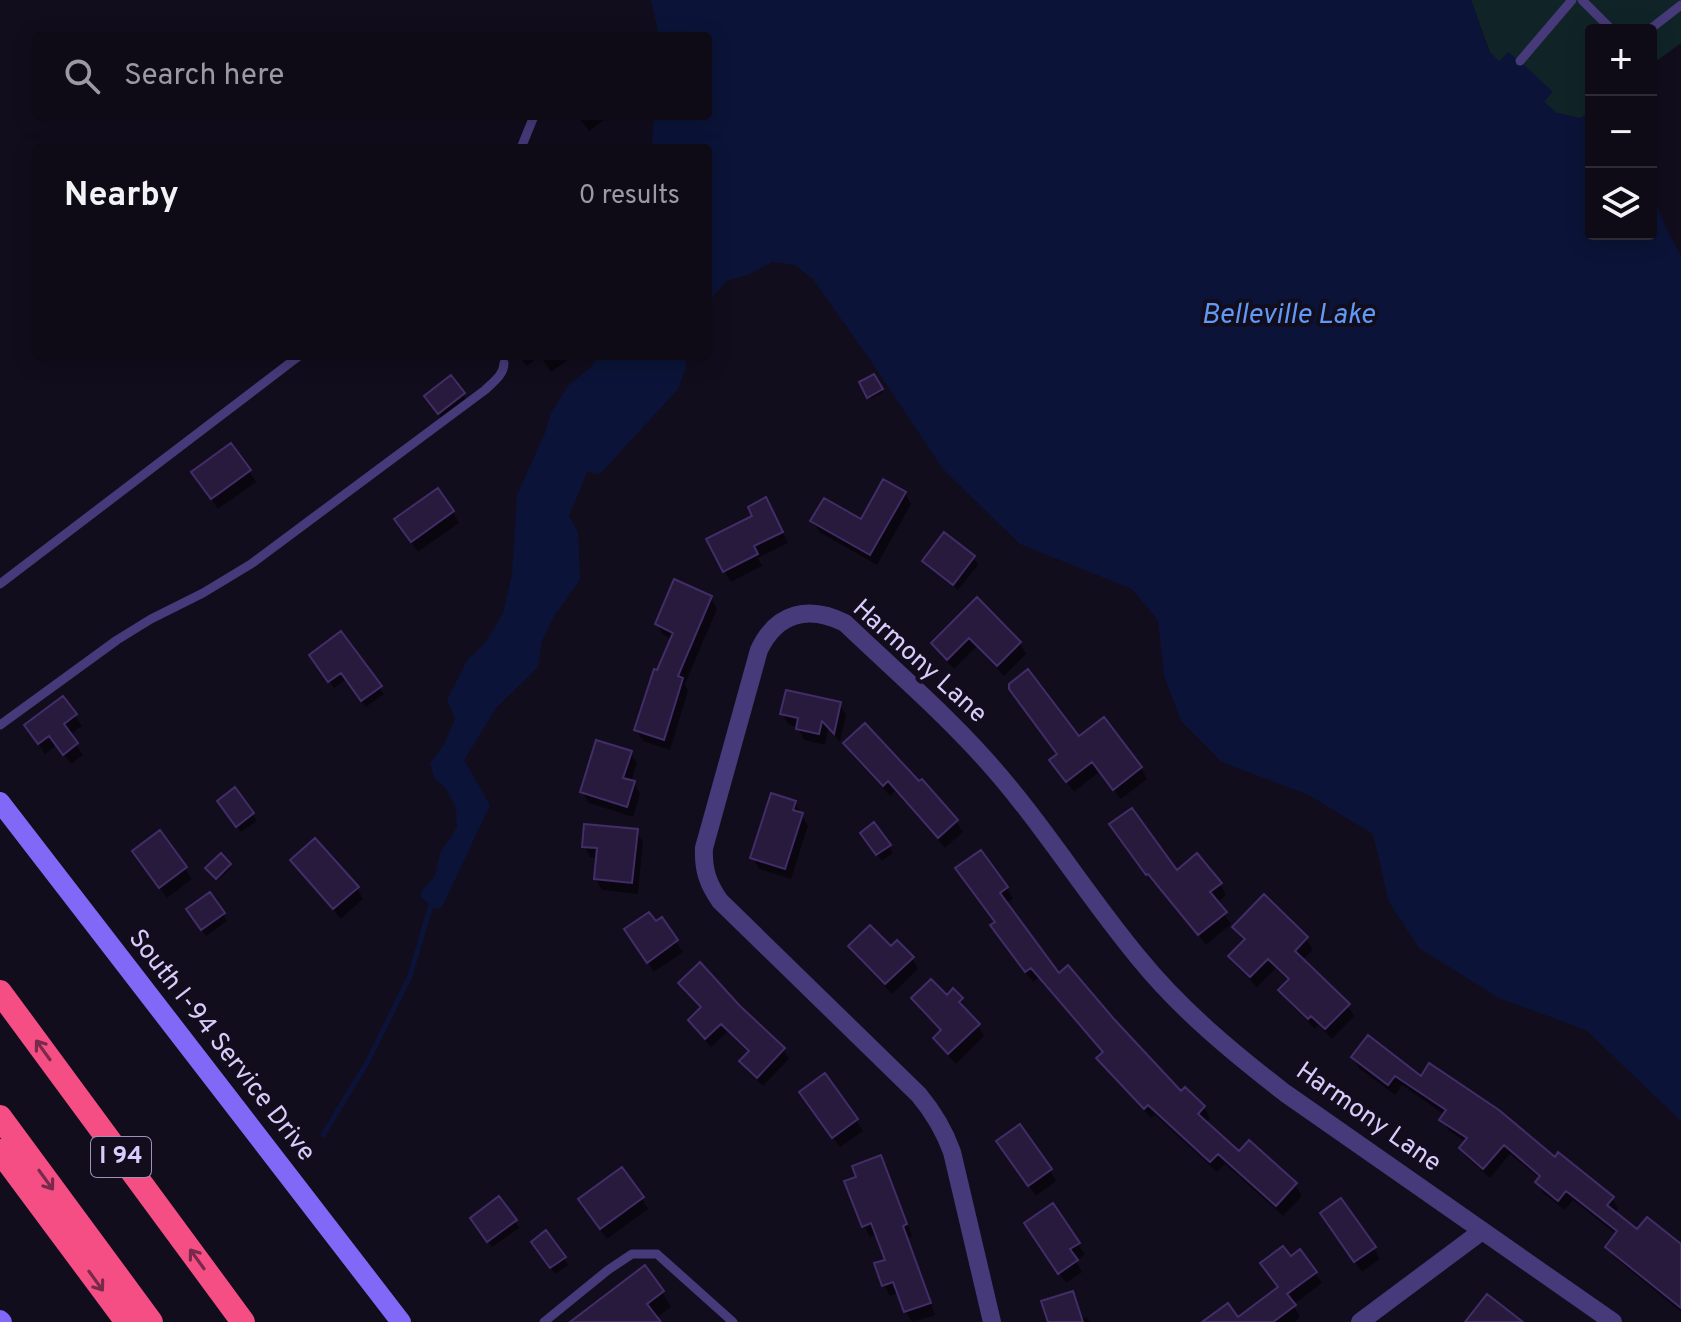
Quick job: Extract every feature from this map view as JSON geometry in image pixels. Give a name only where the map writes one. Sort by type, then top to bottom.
[{"type":"highway","name":"I 94","points":[[0,992],[243,1322]]},
{"type":"highway","name":"I 94","points":[[0,1117],[151,1322]]},
{"type":"highway","points":[[0,1151],[127,1322]]},
{"type":"street","name":"Harmony Lane","points":[[992,1322],[952,1152],[932,1110],[720,901],[706,874],[704,848],[759,650],[770,632],[792,616],[820,613],[845,623],[930,704],[985,759],[1024,806],[1137,956],[1168,991],[1243,1060],[1285,1093],[1613,1322]]},
{"type":"street","name":"South I-94 Service Drive","points":[[0,802],[401,1322]]},
{"type":"street","points":[[1360,1322],[1482,1231]]},
{"type":"lane","points":[[1520,61],[1572,0]]},
{"type":"lane","points":[[1582,0],[1606,24]]},
{"type":"lane","points":[[1657,24],[1681,5]]},
{"type":"lane","points":[[523,144],[532,120]]},
{"type":"lane","points":[[0,584],[294,360]]},
{"type":"lane","points":[[0,725],[117,640],[251,564],[485,390],[501,375],[504,363]]},
{"type":"lane","points":[[544,1322],[632,1254],[657,1254],[733,1322]]},
{"type":"green space","points":[[1471,0],[1681,0],[1681,43],[1657,61],[1657,24],[1585,24],[1585,115],[1580,119],[1557,113],[1490,53]]},
{"type":"water","name":"Belleville Lake","points":[[651,0],[1471,0],[1488,50],[1499,61],[1508,52],[1520,61],[1553,92],[1544,102],[1557,113],[1580,118],[1585,115],[1585,240],[1657,240],[1657,206],[1681,256],[1681,1121],[1586,1030],[1499,998],[1419,948],[1389,902],[1373,834],[1309,795],[1222,762],[1181,721],[1164,675],[1158,620],[1132,589],[1020,544],[943,469],[813,279],[795,265],[772,262],[750,274],[726,281],[712,298],[712,144],[652,144],[654,120],[712,120],[712,32],[658,32]]},
{"type":"water","points":[[596,360],[685,360],[686,368],[678,389],[600,474],[587,472],[569,516],[578,532],[580,580],[554,616],[542,641],[538,667],[496,708],[464,760],[490,805],[442,907],[435,909],[421,897],[422,890],[435,876],[440,853],[457,827],[456,808],[445,787],[435,779],[430,764],[445,743],[455,718],[447,700],[468,659],[486,642],[503,613],[512,575],[517,495],[551,413],[568,386]]},
{"type":"building","points":[[874,374],[883,389],[867,398],[859,382]]},
{"type":"building","points":[[451,375],[465,393],[438,414],[424,396]]},
{"type":"building","points":[[231,443],[251,470],[211,499],[191,472]]},
{"type":"building","points":[[883,479],[906,492],[870,555],[810,521],[824,498],[861,519]]},
{"type":"building","points":[[438,488],[454,511],[411,542],[394,519]]},
{"type":"building","points":[[766,497],[783,532],[754,546],[758,554],[723,572],[706,539],[752,516],[748,507]]},
{"type":"building","points":[[944,532],[975,556],[953,585],[922,561]]},
{"type":"building","points":[[674,579],[712,596],[678,676],[683,678],[664,740],[634,730],[654,669],[657,670],[673,633],[655,624]]},
{"type":"building","points":[[977,597],[1021,642],[997,666],[969,638],[947,660],[931,643]]},
{"type":"building","points":[[341,631],[382,686],[361,701],[341,673],[328,682],[309,655]]},
{"type":"building","points":[[1028,669],[1079,736],[1104,717],[1142,767],[1113,790],[1092,762],[1066,782],[1049,760],[1057,754],[1009,689],[1009,684]]},
{"type":"building","points":[[786,690],[841,702],[834,734],[822,721],[819,734],[796,729],[798,718],[780,714]]},
{"type":"building","points":[[63,696],[77,714],[64,724],[78,743],[63,755],[49,736],[38,744],[24,725]]},
{"type":"building","points":[[865,723],[958,820],[938,838],[888,781],[883,786],[843,743]]},
{"type":"building","points":[[596,740],[632,751],[623,778],[635,781],[627,807],[580,792]]},
{"type":"building","points":[[235,787],[254,813],[236,827],[217,801]]},
{"type":"building","points":[[771,793],[796,801],[793,810],[803,813],[785,869],[750,858]]},
{"type":"building","points":[[1132,808],[1177,870],[1197,853],[1222,883],[1210,892],[1227,912],[1198,935],[1146,875],[1109,824]]},
{"type":"building","points":[[874,822],[891,845],[876,855],[860,833]]},
{"type":"building","points":[[584,824],[638,829],[632,883],[594,879],[597,848],[582,847]]},
{"type":"building","points":[[160,830],[187,867],[159,888],[132,851]]},
{"type":"building","points":[[315,838],[359,887],[333,909],[290,860]]},
{"type":"building","points":[[981,850],[1008,887],[1000,893],[1059,973],[1068,965],[1181,1091],[1185,1087],[1205,1106],[1198,1114],[1239,1151],[1249,1140],[1297,1183],[1276,1206],[1218,1154],[1210,1162],[1148,1105],[1144,1109],[1096,1058],[1103,1052],[1031,968],[1025,972],[990,925],[995,922],[955,868]]},
{"type":"building","points":[[221,853],[231,864],[216,879],[205,868]]},
{"type":"building","points":[[210,892],[225,913],[201,930],[186,909]]},
{"type":"building","points":[[1264,894],[1308,937],[1295,951],[1350,1004],[1325,1029],[1311,1016],[1308,1019],[1278,990],[1289,979],[1268,959],[1250,977],[1228,956],[1245,939],[1232,927]]},
{"type":"building","points":[[649,912],[656,921],[662,917],[678,940],[647,963],[624,929]]},
{"type":"building","points":[[870,925],[891,946],[897,940],[914,957],[885,984],[848,946]]},
{"type":"building","points":[[700,962],[740,1006],[785,1048],[757,1078],[739,1061],[749,1051],[721,1024],[705,1039],[688,1020],[701,1007],[678,983]]},
{"type":"building","points":[[931,979],[947,995],[953,988],[963,998],[959,1002],[980,1024],[948,1054],[933,1038],[941,1030],[911,998]]},
{"type":"building","points":[[1368,1035],[1421,1076],[1429,1063],[1499,1110],[1555,1157],[1558,1152],[1614,1197],[1607,1205],[1637,1229],[1647,1217],[1681,1244],[1681,1308],[1605,1247],[1617,1231],[1566,1191],[1558,1201],[1535,1182],[1540,1176],[1504,1145],[1483,1169],[1459,1148],[1467,1138],[1439,1120],[1446,1110],[1395,1076],[1388,1085],[1351,1057]]},
{"type":"building","points":[[825,1073],[858,1119],[832,1138],[799,1092]]},
{"type":"building","points":[[1020,1124],[1052,1169],[1028,1186],[996,1141]]},
{"type":"building","points":[[881,1155],[907,1224],[903,1226],[931,1303],[904,1312],[893,1282],[882,1286],[874,1263],[885,1260],[871,1223],[862,1227],[844,1181],[856,1177],[852,1166]]},
{"type":"building","points":[[622,1167],[644,1197],[600,1229],[578,1199]]},
{"type":"building","points":[[499,1196],[517,1220],[487,1242],[470,1218]]},
{"type":"building","points":[[1341,1198],[1376,1247],[1354,1262],[1320,1213]]},
{"type":"building","points":[[1053,1203],[1080,1243],[1070,1249],[1078,1260],[1058,1274],[1024,1223]]},
{"type":"building","points":[[546,1230],[566,1257],[550,1268],[531,1242]]},
{"type":"building","points":[[1283,1246],[1291,1256],[1300,1249],[1317,1272],[1287,1294],[1296,1305],[1273,1322],[1202,1322],[1228,1303],[1238,1317],[1278,1287],[1260,1263]]},
{"type":"building","points":[[645,1265],[664,1291],[647,1304],[661,1322],[570,1322]]},
{"type":"building","points":[[1073,1291],[1083,1322],[1048,1322],[1041,1301]]},
{"type":"building","points":[[1487,1294],[1523,1322],[1465,1322]]},
{"type":"waterway","points":[[323,1135],[368,1061],[410,976],[433,898]]}]
